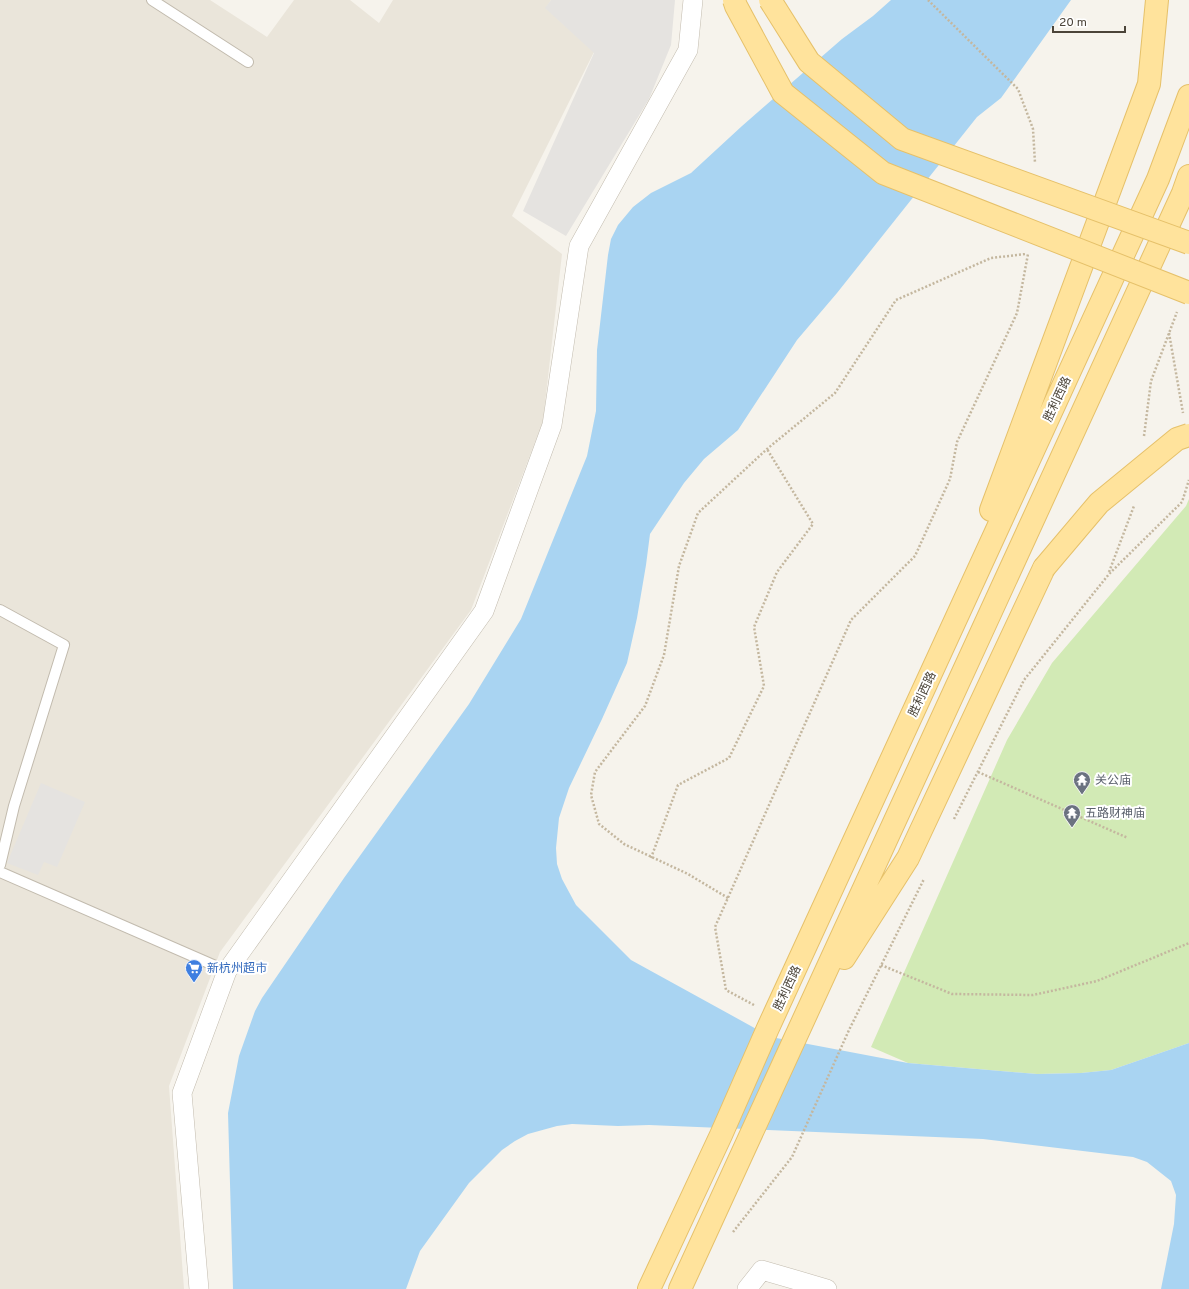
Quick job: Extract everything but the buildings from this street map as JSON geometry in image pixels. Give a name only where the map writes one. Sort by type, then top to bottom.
[{"type":"main road","points":[[734,0],[783,93],[883,173],[1189,293]]},
{"type":"main road","points":[[770,0],[809,62],[902,139],[1189,243]]},
{"type":"main road","points":[[932,672],[1149,84],[1157,0]]},
{"type":"main road","name":"胜利西路","points":[[649,1289],[721,1135],[771,1022],[1158,179],[1189,96]]},
{"type":"main road","points":[[680,1289],[1183,193],[1189,176]]},
{"type":"main road","points":[[798,1030],[908,858],[1044,568],[1099,502],[1178,438],[1186,426]]},
{"type":"street","points":[[199,1289],[182,1093],[227,971],[484,611],[552,425],[579,246],[688,50],[693,0]]},
{"type":"street","points":[[747,1289],[762,1270],[827,1289]]},
{"type":"lane","points":[[152,0],[248,62]]},
{"type":"lane","points":[[0,610],[64,645],[14,806],[0,865]]},
{"type":"lane","points":[[0,872],[227,971]]},
{"type":"path","points":[[928,0],[1018,89],[1033,129],[1035,168]]},
{"type":"path","points":[[771,1022],[726,990],[715,927],[851,620],[915,556],[950,479],[957,442],[1017,313],[1029,246]]},
{"type":"path","points":[[728,898],[688,874],[651,858],[624,844],[599,824],[591,795],[595,772],[645,706],[664,655],[679,566],[698,514],[767,449],[834,393],[896,300],[991,258],[1028,254]]},
{"type":"path","points":[[1168,333],[1186,426]]},
{"type":"path","points":[[651,858],[678,785],[729,758],[733,751],[764,686],[754,627],[777,572],[813,524],[767,449]]},
{"type":"path","points":[[954,820],[1024,680],[1109,574],[1182,502],[1189,480]]},
{"type":"path","points":[[978,772],[1128,838]]},
{"type":"path","points":[[731,1235],[792,1157],[849,1030],[926,875]]},
{"type":"path","points":[[881,965],[952,994],[1033,995],[1097,981],[1189,943]]},
{"type":"shaded area","points":[[0,0],[210,0],[267,37],[294,0],[350,0],[379,23],[393,0],[551,0],[546,8],[594,52],[512,216],[562,254],[543,421],[471,610],[220,952],[169,1086],[184,1289],[0,1289]]},
{"type":"shaded area","points":[[551,0],[675,0],[671,45],[649,99],[566,236],[523,211],[594,53],[545,8]]},
{"type":"shaded area","points":[[41,783],[85,802],[57,867],[44,862],[38,875],[7,863]]},
{"type":"green space","points":[[1189,499],[1189,1043],[1111,1070],[1081,1073],[1037,1074],[908,1063],[871,1047],[1007,740],[1052,663],[1186,506]]},
{"type":"water","points":[[891,0],[1071,0],[1001,98],[977,117],[837,293],[797,340],[738,430],[704,459],[684,483],[650,534],[637,618],[627,663],[569,788],[559,818],[556,848],[557,864],[562,879],[576,905],[631,960],[771,1037],[908,1063],[1037,1074],[1081,1073],[1111,1070],[1189,1043],[1189,1289],[1161,1289],[1174,1224],[1176,1195],[1171,1181],[1147,1162],[1133,1157],[983,1139],[649,1125],[618,1126],[572,1124],[557,1126],[528,1134],[502,1150],[469,1183],[420,1251],[406,1289],[233,1289],[228,1113],[239,1056],[255,1011],[262,998],[344,878],[469,704],[521,619],[587,456],[596,411],[597,350],[608,255],[611,239],[618,225],[633,207],[651,193],[691,173],[742,126],[842,39],[873,16]]},
{"type":"place","name":"关公庙","points":[[1082,795]]},
{"type":"place","name":"五路财神庙","points":[[1072,828]]},
{"type":"place","name":"新杭州超市","points":[[194,983]]}]
